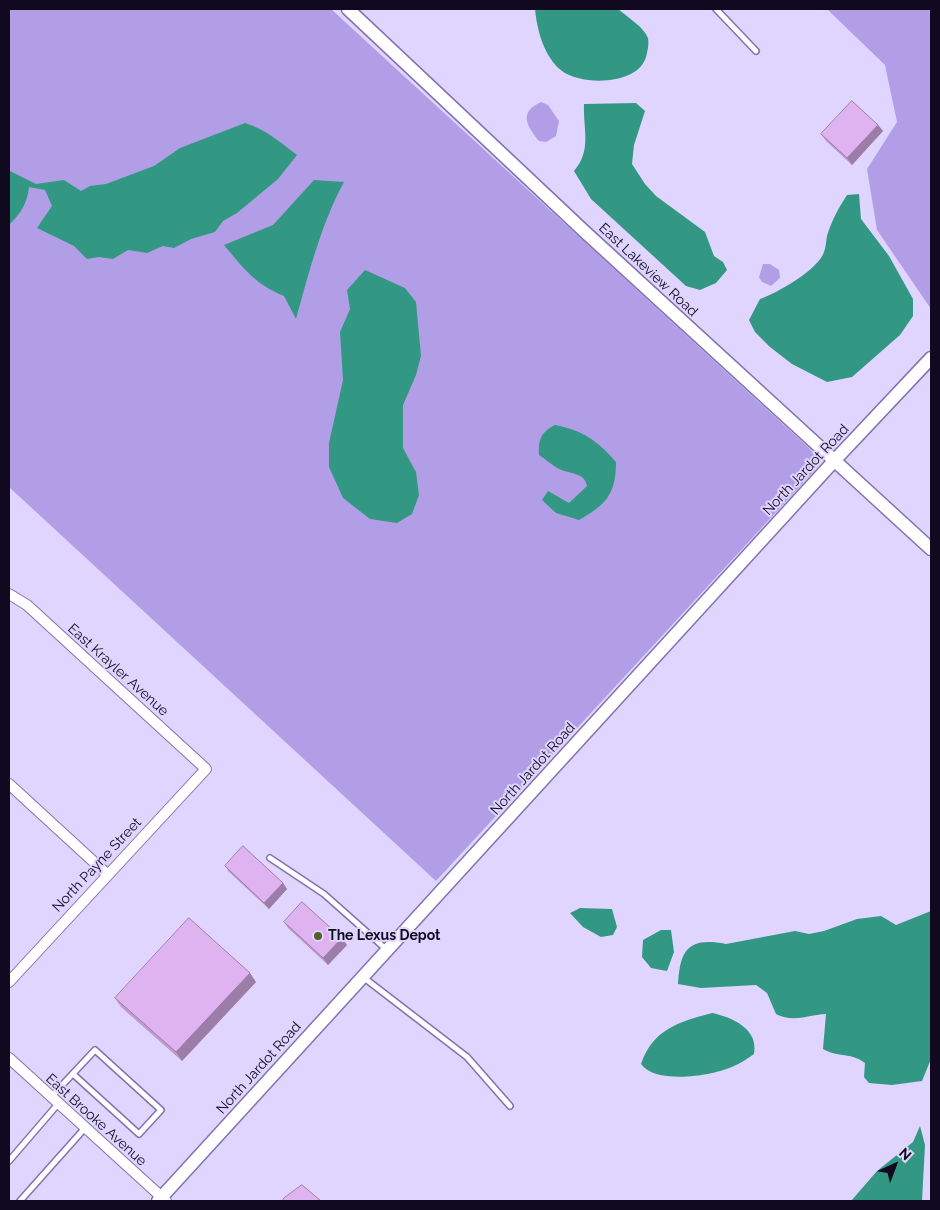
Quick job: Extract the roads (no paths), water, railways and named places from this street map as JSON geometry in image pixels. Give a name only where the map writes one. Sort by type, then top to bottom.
[{"type":"street","name":"East Lakeview Road","points":[[348,9],[585,232],[931,549]]},
{"type":"street","name":"North Jardot Road","points":[[162,1200],[362,977],[834,461],[931,358]]},
{"type":"street","name":"East Krayler Avenue","points":[[9,594],[27,605],[206,769]]},
{"type":"street","name":"North Payne Street","points":[[9,982],[206,769]]},
{"type":"street","points":[[9,784],[107,874]]},
{"type":"street","name":"East Brooke Avenue","points":[[9,1058],[162,1200]]},
{"type":"lane","points":[[716,9],[756,51]]},
{"type":"lane","points":[[270,858],[324,894],[387,950]]},
{"type":"lane","points":[[362,977],[467,1058],[510,1106]]},
{"type":"lane","points":[[9,1161],[73,1074],[95,1050],[161,1110],[139,1134],[73,1074]]},
{"type":"lane","points":[[20,1201],[85,1128]]},
{"type":"place","name":"The Lexus Depot","points":[[318,936]]}]
